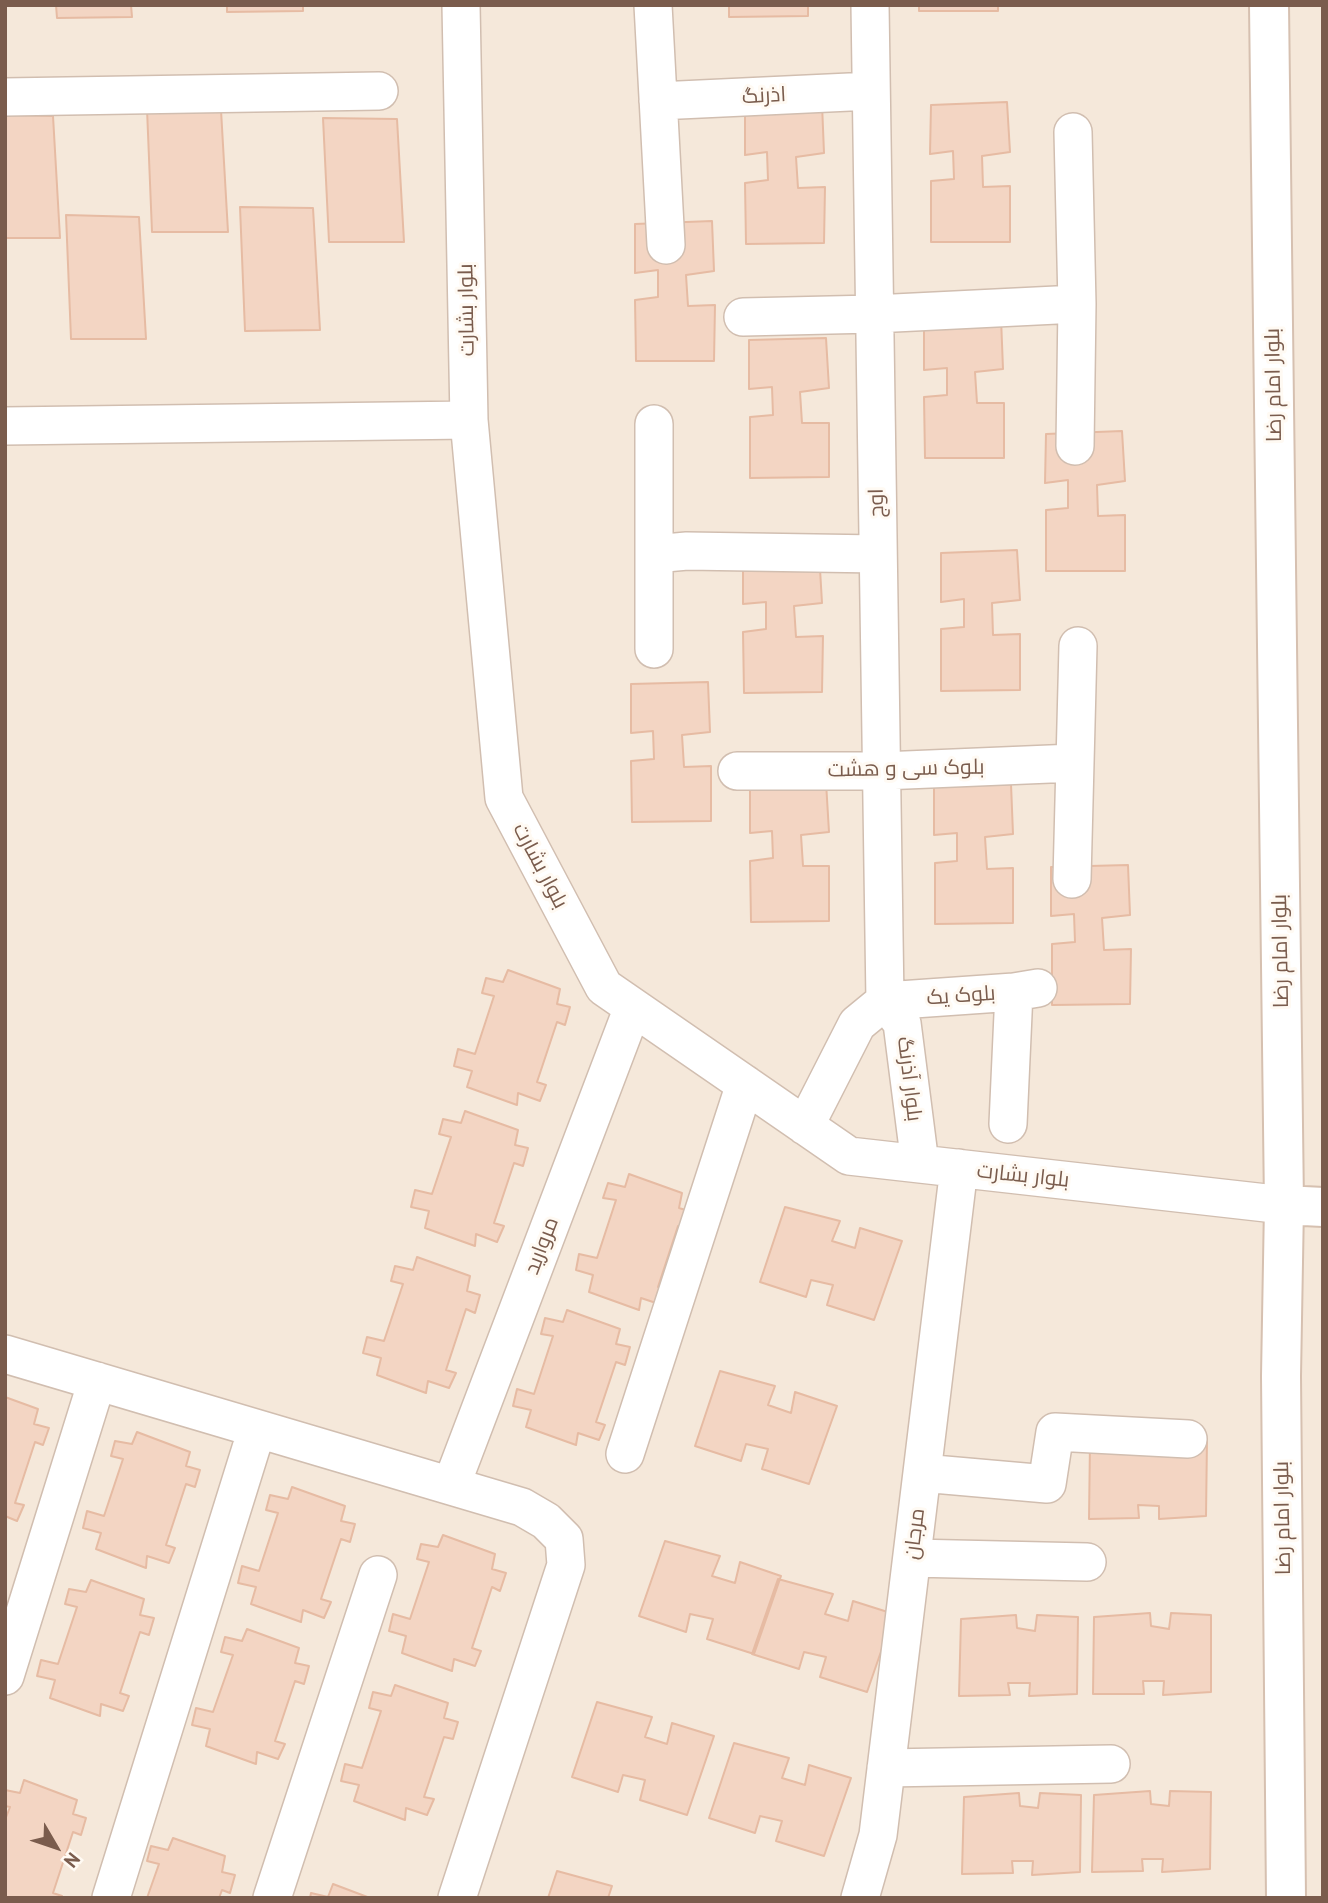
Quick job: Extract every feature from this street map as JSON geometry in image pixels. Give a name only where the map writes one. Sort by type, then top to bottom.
[{"type":"street","name":"بلوار بشارت","points":[[461,5],[469,420],[504,798],[604,987],[849,1156],[1284,1205]]},
{"type":"street","points":[[653,5],[666,245]]},
{"type":"street","name":"اوج","points":[[870,5],[884,1001]]},
{"type":"street","name":"بلوار امام رضا","points":[[1269,5],[1284,1205],[1281,1376],[1286,1898]]},
{"type":"street","points":[[5,97],[379,91]]},
{"type":"street","name":"اذرنگ","points":[[658,102],[871,91]]},
{"type":"street","points":[[1073,132],[1077,304],[1075,446]]},
{"type":"street","points":[[743,317],[1077,304]]},
{"type":"street","points":[[5,426],[469,420]]},
{"type":"street","points":[[654,424],[654,649]]},
{"type":"street","points":[[654,554],[687,551],[878,554]]},
{"type":"street","points":[[1072,879],[1078,646]]},
{"type":"street","name":"بلوک سی و هشت","points":[[737,771],[881,771],[1074,763]]},
{"type":"street","name":"بلوک یک","points":[[884,1001],[1026,990],[1008,1124]]},
{"type":"street","points":[[805,1126],[857,1024],[884,1001]]},
{"type":"street","name":"بلوار آذرنگ","points":[[884,1001],[902,1023],[920,1164]]},
{"type":"street","name":"مروارید","points":[[451,1486],[633,1007]]},
{"type":"street","points":[[625,1454],[745,1084]]},
{"type":"street","name":"مرجان","points":[[860,1898],[878,1835],[959,1168]]},
{"type":"street","points":[[1284,1205],[1323,1207]]},
{"type":"street","points":[[5,1354],[522,1507],[546,1521],[564,1539],[566,1565],[457,1898]]},
{"type":"street","points":[[5,1676],[97,1381]]},
{"type":"street","points":[[111,1898],[257,1429]]},
{"type":"street","points":[[922,1473],[1047,1484],[1055,1432],[1188,1439]]},
{"type":"street","points":[[912,1558],[1087,1562]]},
{"type":"street","points":[[272,1898],[378,1575]]},
{"type":"street","points":[[886,1768],[1111,1764]]},
{"type":"shaded area","points":[[5,5],[1323,5],[1323,1898],[5,1898]]},
{"type":"building","points":[[56,5],[131,5],[132,17],[57,18]]},
{"type":"building","points":[[227,5],[303,5],[303,11],[227,12]]},
{"type":"building","points":[[729,5],[808,5],[808,16],[729,17]]},
{"type":"building","points":[[919,5],[998,5],[998,11],[919,11]]},
{"type":"building","points":[[1007,102],[1010,152],[982,156],[983,187],[1010,186],[1010,242],[931,242],[931,181],[954,179],[953,151],[930,154],[931,105]]},
{"type":"building","points":[[822,104],[824,153],[796,157],[798,188],[825,187],[824,243],[746,244],[745,183],[768,180],[767,152],[745,155],[745,106]]},
{"type":"building","points":[[147,109],[221,110],[228,232],[152,232]]},
{"type":"building","points":[[5,115],[53,116],[60,238],[5,238]]},
{"type":"building","points":[[323,118],[397,119],[404,242],[329,242]]},
{"type":"building","points":[[240,207],[313,208],[320,330],[245,331]]},
{"type":"building","points":[[66,215],[139,217],[146,339],[71,339]]},
{"type":"building","points":[[712,221],[714,271],[686,275],[688,306],[715,305],[714,361],[636,361],[635,300],[658,297],[658,270],[635,273],[635,224]]},
{"type":"building","points":[[1001,318],[1003,369],[975,372],[977,403],[1004,403],[1004,458],[925,458],[924,397],[947,395],[947,368],[924,370],[924,321]]},
{"type":"building","points":[[826,338],[829,388],[800,392],[802,423],[829,423],[829,477],[750,478],[750,417],[773,415],[772,387],[749,389],[749,340]]},
{"type":"building","points":[[1122,431],[1125,481],[1097,485],[1098,516],[1125,515],[1125,571],[1046,571],[1046,510],[1068,508],[1068,480],[1045,483],[1046,434]]},
{"type":"building","points":[[1017,550],[1020,600],[992,603],[993,635],[1020,634],[1020,690],[941,691],[941,629],[964,627],[964,599],[941,602],[941,553]]},
{"type":"building","points":[[819,552],[822,603],[794,606],[796,637],[823,636],[822,692],[744,693],[743,632],[766,629],[766,602],[743,604],[743,555]]},
{"type":"building","points":[[708,682],[710,732],[682,735],[684,767],[711,766],[711,821],[632,822],[631,761],[654,759],[653,731],[631,733],[631,684]]},
{"type":"building","points":[[826,782],[829,832],[801,835],[803,866],[829,866],[829,921],[751,922],[750,861],[773,858],[772,831],[750,833],[750,784]]},
{"type":"building","points":[[1011,784],[1013,834],[985,837],[987,869],[1013,868],[1013,923],[935,924],[935,863],[957,861],[957,833],[934,835],[934,786]]},
{"type":"building","points":[[1128,865],[1130,915],[1102,918],[1104,950],[1131,949],[1130,1004],[1052,1005],[1052,944],[1075,942],[1074,914],[1051,916],[1051,867]]},
{"type":"building","points":[[508,970],[560,989],[557,1004],[570,1007],[565,1025],[557,1022],[537,1082],[546,1085],[540,1101],[518,1093],[517,1105],[467,1087],[472,1071],[454,1066],[458,1049],[475,1054],[494,996],[482,993],[486,978],[503,982]]},
{"type":"building","points":[[465,1111],[518,1130],[515,1145],[528,1148],[523,1166],[514,1163],[494,1223],[504,1226],[497,1242],[476,1234],[475,1246],[425,1228],[429,1211],[411,1207],[415,1190],[432,1194],[451,1137],[439,1134],[443,1119],[461,1123]]},
{"type":"building","points":[[629,1174],[682,1193],[679,1208],[692,1212],[687,1229],[678,1226],[658,1287],[668,1290],[662,1305],[641,1298],[639,1310],[589,1292],[593,1275],[576,1270],[579,1254],[597,1258],[616,1200],[603,1198],[608,1183],[625,1187]]},
{"type":"building","points":[[785,1207],[840,1221],[832,1241],[855,1248],[860,1228],[902,1241],[874,1320],[827,1305],[833,1285],[811,1280],[806,1297],[760,1282]]},
{"type":"building","points":[[417,1257],[470,1276],[467,1291],[480,1295],[475,1313],[466,1309],[446,1370],[456,1373],[449,1388],[428,1381],[426,1393],[377,1375],[381,1358],[363,1353],[367,1337],[384,1341],[403,1284],[391,1281],[395,1266],[413,1270]]},
{"type":"building","points":[[567,1310],[620,1329],[616,1344],[630,1347],[625,1365],[616,1362],[596,1422],[605,1425],[599,1440],[578,1433],[576,1445],[526,1427],[531,1410],[513,1406],[517,1389],[534,1394],[553,1336],[541,1334],[545,1318],[563,1322]]},
{"type":"building","points":[[720,1371],[775,1386],[768,1405],[791,1413],[795,1392],[837,1406],[809,1484],[762,1469],[768,1449],[746,1444],[741,1461],[695,1446]]},
{"type":"building","points":[[5,1397],[38,1409],[34,1424],[49,1428],[43,1445],[35,1442],[15,1503],[24,1505],[17,1521],[5,1516]]},
{"type":"building","points":[[137,1432],[190,1452],[186,1466],[200,1470],[195,1487],[186,1484],[166,1545],[175,1548],[169,1563],[147,1556],[146,1568],[96,1549],[101,1533],[83,1528],[87,1511],[104,1516],[123,1459],[111,1456],[115,1441],[132,1444]]},
{"type":"building","points":[[1207,1439],[1206,1516],[1159,1519],[1159,1506],[1138,1505],[1139,1518],[1089,1519],[1090,1442]]},
{"type":"building","points":[[292,1487],[345,1506],[341,1521],[355,1524],[350,1542],[341,1539],[321,1599],[331,1602],[324,1618],[303,1610],[301,1622],[251,1604],[256,1587],[238,1583],[242,1566],[259,1571],[278,1513],[266,1510],[270,1495],[288,1499]]},
{"type":"building","points":[[443,1535],[495,1554],[492,1569],[506,1573],[500,1591],[492,1587],[472,1648],[481,1651],[475,1666],[454,1659],[452,1671],[402,1653],[406,1636],[389,1631],[393,1614],[410,1619],[429,1562],[417,1559],[421,1544],[438,1547]]},
{"type":"building","points":[[665,1541],[720,1556],[712,1576],[735,1583],[740,1562],[781,1576],[754,1654],[707,1639],[713,1619],[690,1614],[686,1632],[639,1616]]},
{"type":"building","points":[[778,1579],[833,1594],[825,1614],[848,1621],[853,1601],[894,1614],[867,1692],[820,1677],[826,1657],[804,1652],[799,1669],[752,1654]]},
{"type":"building","points":[[91,1580],[144,1599],[140,1615],[154,1618],[149,1635],[140,1632],[120,1693],[129,1696],[123,1711],[101,1704],[100,1716],[50,1698],[55,1680],[37,1676],[41,1660],[58,1664],[77,1607],[65,1604],[69,1589],[86,1592]]},
{"type":"building","points":[[1150,1613],[1151,1626],[1169,1629],[1171,1613],[1211,1615],[1211,1692],[1163,1695],[1164,1681],[1143,1681],[1144,1694],[1093,1694],[1094,1617]]},
{"type":"building","points":[[1016,1615],[1017,1628],[1035,1631],[1037,1615],[1078,1617],[1077,1694],[1029,1696],[1030,1683],[1008,1683],[1010,1695],[959,1696],[961,1619]]},
{"type":"building","points":[[247,1629],[299,1648],[295,1663],[309,1666],[304,1684],[295,1681],[275,1741],[285,1744],[278,1759],[257,1752],[256,1764],[206,1746],[210,1729],[192,1725],[196,1708],[213,1712],[233,1655],[221,1652],[225,1637],[242,1641]]},
{"type":"building","points":[[395,1685],[448,1703],[444,1718],[458,1722],[453,1739],[444,1737],[424,1797],[434,1799],[427,1815],[406,1808],[405,1820],[354,1801],[359,1785],[341,1781],[345,1764],[362,1768],[381,1711],[369,1708],[373,1692],[391,1696]]},
{"type":"building","points":[[597,1702],[652,1717],[645,1737],[667,1744],[672,1723],[714,1736],[687,1815],[640,1800],[645,1780],[623,1775],[618,1792],[572,1777]]},
{"type":"building","points":[[734,1743],[789,1758],[782,1778],[805,1785],[809,1765],[851,1778],[824,1856],[776,1841],[782,1821],[760,1816],[755,1833],[709,1818]]},
{"type":"building","points":[[24,1780],[77,1800],[73,1814],[86,1818],[81,1835],[73,1832],[53,1893],[62,1896],[61,1898],[5,1898],[5,1820],[10,1807],[5,1806],[5,1790],[20,1793]]},
{"type":"building","points":[[1150,1791],[1151,1804],[1169,1806],[1170,1791],[1211,1792],[1210,1869],[1162,1872],[1163,1859],[1142,1859],[1143,1871],[1092,1872],[1094,1795]]},
{"type":"building","points":[[1019,1793],[1020,1806],[1038,1808],[1040,1793],[1081,1795],[1080,1872],[1032,1875],[1033,1861],[1012,1861],[1013,1873],[962,1874],[964,1797]]},
{"type":"building","points":[[173,1838],[225,1856],[222,1872],[235,1875],[230,1893],[222,1890],[219,1898],[147,1898],[159,1864],[147,1861],[151,1846],[168,1850]]},
{"type":"building","points":[[557,1871],[612,1886],[608,1898],[548,1898]]},
{"type":"building","points":[[333,1884],[370,1898],[310,1898],[311,1893],[328,1897]]}]
